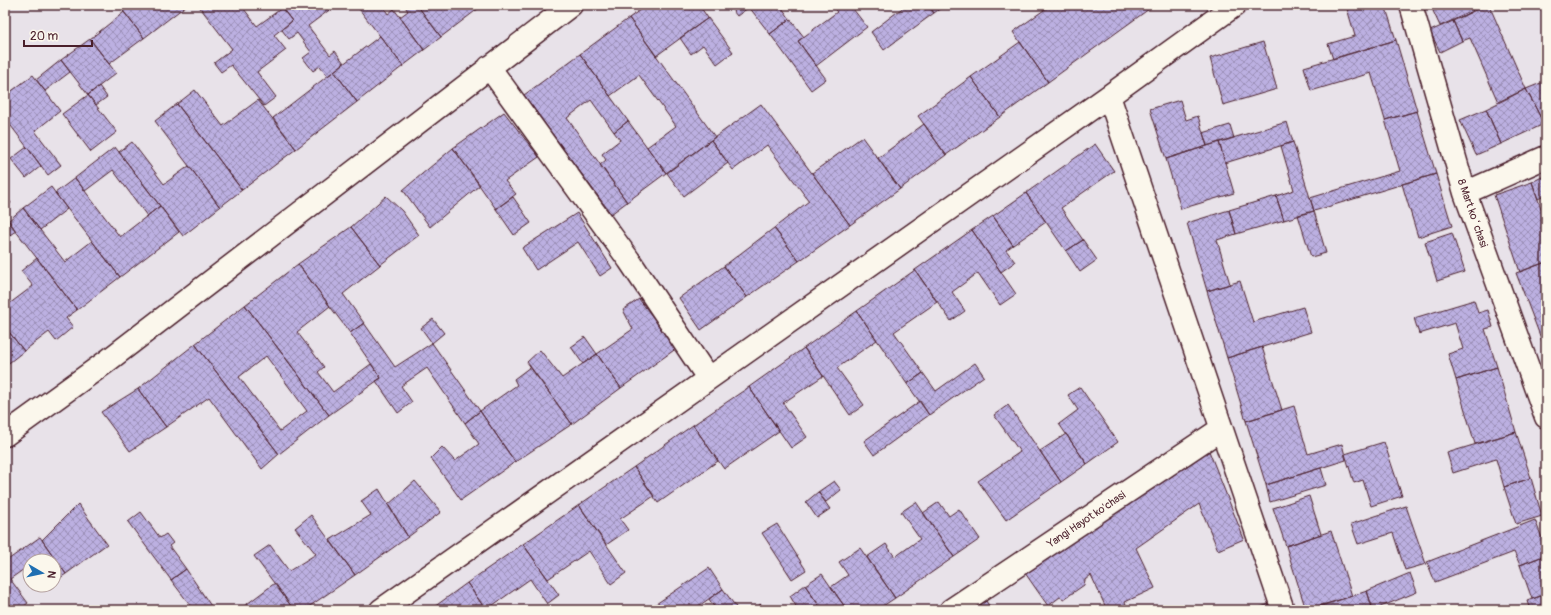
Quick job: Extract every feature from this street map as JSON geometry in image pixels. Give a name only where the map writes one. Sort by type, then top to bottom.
[{"type":"street","points":[[5,435],[106,362],[571,5]]},
{"type":"street","points":[[381,610],[1109,96],[1235,5]]},
{"type":"street","name":"8 Mart koʻchasi","points":[[1411,5],[1464,193],[1546,417]]},
{"type":"street","points":[[489,67],[629,260],[708,378]]},
{"type":"street","points":[[1109,96],[1283,610]]},
{"type":"street","points":[[1464,193],[1546,157]]},
{"type":"street","name":"Yangi Hayot ko'chasi","points":[[951,610],[1221,429]]},
{"type":"building","points":[[131,5],[187,5],[144,38],[123,11]]},
{"type":"building","points":[[198,5],[241,5],[257,26],[282,8],[292,21],[274,35],[286,50],[257,72],[276,97],[264,106],[231,65],[221,72],[214,63],[232,49]]},
{"type":"building","points":[[285,5],[336,5],[308,26],[330,55],[335,51],[344,63],[328,76],[320,66],[313,71],[303,58],[311,52],[297,33],[289,39],[282,30],[292,21],[282,8]]},
{"type":"building","points":[[356,5],[382,5],[388,14],[394,9],[424,50],[403,66]]},
{"type":"building","points":[[404,5],[417,5],[441,37],[424,50],[400,17],[408,11]]},
{"type":"building","points":[[417,5],[483,5],[441,37]]},
{"type":"building","points":[[647,5],[699,5],[708,18],[656,56],[629,18]]},
{"type":"building","points":[[752,5],[737,16],[729,6]]},
{"type":"building","points":[[752,5],[780,5],[790,19],[770,34],[749,7]]},
{"type":"building","points":[[831,5],[850,5],[867,27],[816,66],[798,41],[837,12]]},
{"type":"building","points":[[904,5],[928,5],[934,13],[884,50],[871,32],[905,6]]},
{"type":"building","points":[[928,5],[945,5],[934,13]]},
{"type":"building","points":[[1051,5],[1146,5],[1149,9],[1048,82],[1013,32]]},
{"type":"building","points":[[1146,5],[1155,5],[1149,9]]},
{"type":"building","points":[[1346,5],[1385,5],[1396,40],[1333,59],[1328,44],[1355,36]]},
{"type":"building","points":[[1446,5],[1470,5],[1473,11],[1440,26],[1433,11]]},
{"type":"building","points":[[1486,5],[1489,5],[1526,89],[1498,102],[1470,38],[1462,41],[1453,21]]},
{"type":"building","points":[[124,12],[144,38],[109,64],[90,39]]},
{"type":"building","points":[[629,18],[715,137],[666,173],[647,147],[676,126],[639,75],[610,96],[580,54]]},
{"type":"building","points":[[708,18],[733,52],[717,64],[703,45],[691,54],[680,38]]},
{"type":"building","points":[[790,19],[804,37],[798,41],[826,79],[811,90],[770,34]]},
{"type":"building","points":[[1453,21],[1462,41],[1440,52],[1430,31]]},
{"type":"building","points":[[380,36],[403,66],[357,102],[334,71]]},
{"type":"building","points":[[90,39],[116,73],[88,95],[61,60]]},
{"type":"building","points":[[1396,40],[1417,111],[1385,120],[1371,73],[1311,91],[1304,67]]},
{"type":"building","points":[[1020,42],[1048,82],[1000,117],[971,77]]},
{"type":"building","points":[[1263,42],[1277,89],[1223,105],[1210,58]]},
{"type":"building","points":[[580,54],[628,121],[614,132],[591,100],[567,118],[627,202],[611,214],[524,95]]},
{"type":"building","points":[[61,60],[70,72],[45,91],[36,80]]},
{"type":"building","points":[[334,71],[357,102],[296,149],[273,118]]},
{"type":"building","points":[[33,75],[60,111],[35,131],[61,165],[48,175],[5,118],[5,96]]},
{"type":"building","points":[[971,77],[1000,117],[946,155],[918,116]]},
{"type":"building","points":[[1546,81],[1546,123],[1544,124],[1526,89]]},
{"type":"building","points":[[99,86],[107,97],[96,105],[88,95]]},
{"type":"building","points":[[1526,89],[1544,124],[1501,144],[1486,109]]},
{"type":"building","points":[[195,90],[223,126],[258,100],[296,149],[242,190],[177,104]]},
{"type":"building","points":[[88,95],[117,132],[91,152],[62,114]]},
{"type":"building","points":[[1180,100],[1186,120],[1198,116],[1207,146],[1166,159],[1150,109]]},
{"type":"building","points":[[177,104],[242,190],[220,207],[155,121]]},
{"type":"building","points":[[761,104],[850,225],[799,261],[774,228],[809,201],[767,145],[733,170],[711,140]]},
{"type":"building","points":[[1486,109],[1501,144],[1476,155],[1460,120]]},
{"type":"building","points":[[1417,111],[1436,174],[1314,211],[1310,198],[1400,171],[1385,120]]},
{"type":"building","points":[[504,112],[539,157],[505,181],[516,194],[496,209],[453,148]]},
{"type":"building","points":[[628,121],[666,173],[627,202],[600,165],[606,160],[602,154],[620,140],[614,132]]},
{"type":"building","points":[[1287,122],[1293,142],[1225,163],[1219,142]]},
{"type":"building","points":[[924,124],[946,155],[900,189],[878,158]]},
{"type":"building","points":[[1230,125],[1234,138],[1207,146],[1203,133]]},
{"type":"building","points":[[862,137],[900,189],[850,225],[812,173]]},
{"type":"building","points":[[711,140],[728,163],[684,196],[667,173]]},
{"type":"building","points":[[132,142],[164,184],[189,166],[220,207],[183,236],[119,152]]},
{"type":"building","points":[[1219,142],[1234,193],[1181,209],[1166,159]]},
{"type":"building","points":[[1293,142],[1314,211],[1284,220],[1276,196],[1294,190],[1281,146]]},
{"type":"building","points":[[1095,144],[1114,171],[1061,208],[1083,240],[1066,251],[1026,193]]},
{"type":"building","points":[[27,147],[41,166],[26,178],[11,159]]},
{"type":"building","points":[[115,147],[160,206],[147,216],[113,170],[85,191],[75,178]]},
{"type":"building","points":[[453,148],[480,185],[430,227],[403,190]]},
{"type":"building","points":[[1436,174],[1452,226],[1418,237],[1402,184]]},
{"type":"building","points":[[1546,175],[1546,195],[1538,199],[1532,182]]},
{"type":"building","points":[[75,178],[120,237],[160,206],[179,232],[120,277],[55,193]]},
{"type":"building","points":[[1532,182],[1546,223],[1546,262],[1520,272],[1494,195]]},
{"type":"building","points":[[51,187],[67,209],[40,230],[23,208]]},
{"type":"building","points":[[1026,193],[1046,222],[1013,245],[993,216]]},
{"type":"building","points":[[5,195],[11,203],[5,208]]},
{"type":"building","points":[[386,196],[402,211],[419,235],[380,265],[351,227]]},
{"type":"building","points":[[1276,196],[1284,220],[1236,234],[1229,210]]},
{"type":"building","points":[[513,197],[531,223],[514,235],[496,209]]},
{"type":"building","points":[[23,208],[65,262],[92,241],[120,277],[77,310],[8,221]]},
{"type":"building","points":[[1229,210],[1236,234],[1217,240],[1230,284],[1207,291],[1187,223]]},
{"type":"building","points":[[1314,211],[1326,253],[1311,257],[1298,215]]},
{"type":"building","points":[[577,213],[612,268],[600,276],[578,242],[536,270],[522,248]]},
{"type":"building","points":[[5,215],[16,231],[5,238]]},
{"type":"building","points":[[993,216],[1013,245],[1006,250],[1015,262],[1001,272],[972,230]]},
{"type":"building","points":[[351,227],[380,265],[343,294],[364,323],[350,333],[298,264]]},
{"type":"building","points":[[774,228],[799,261],[747,297],[724,266]]},
{"type":"building","points":[[972,230],[1016,294],[1000,305],[978,273],[952,292],[965,311],[951,321],[915,270]]},
{"type":"building","points":[[1452,233],[1465,272],[1437,281],[1425,242]]},
{"type":"building","points":[[1083,240],[1097,260],[1080,272],[1066,251]]},
{"type":"building","points":[[37,258],[77,310],[66,318],[73,327],[56,341],[49,332],[24,351],[5,327],[5,307],[33,286],[21,271]]},
{"type":"building","points":[[1546,262],[1546,339],[1542,341],[1516,273]]},
{"type":"building","points":[[298,264],[330,306],[297,332],[324,367],[318,372],[333,392],[371,364],[381,378],[329,415],[245,305]]},
{"type":"building","points":[[724,266],[747,297],[701,330],[679,298]]},
{"type":"building","points":[[915,270],[937,302],[894,332],[923,373],[907,384],[857,311]]},
{"type":"building","points":[[1240,281],[1253,322],[1303,307],[1311,332],[1227,358],[1207,291]]},
{"type":"building","points":[[639,299],[677,348],[621,388],[597,354],[633,329],[623,310]]},
{"type":"building","points":[[1474,300],[1478,313],[1488,310],[1493,327],[1485,329],[1497,367],[1456,380],[1448,354],[1463,349],[1455,323],[1419,334],[1414,318]]},
{"type":"building","points":[[245,305],[329,415],[279,454],[195,344]],"holes":[[[266,356],[307,411],[280,431],[239,377]]]},
{"type":"building","points":[[857,311],[877,340],[837,368],[864,405],[850,415],[804,348]]},
{"type":"building","points":[[433,319],[444,333],[432,343],[421,328]]},
{"type":"building","points":[[364,323],[395,367],[432,343],[480,411],[465,423],[427,368],[401,386],[412,402],[398,413],[376,381],[381,378],[350,333]]},
{"type":"building","points":[[5,327],[24,351],[5,366]]},
{"type":"building","points":[[585,337],[597,354],[583,364],[571,347]]},
{"type":"building","points":[[1546,339],[1546,353],[1542,341]]},
{"type":"building","points":[[195,344],[279,454],[262,469],[209,397],[166,427],[138,389]]},
{"type":"building","points":[[1262,347],[1282,410],[1246,421],[1227,358]]},
{"type":"building","points":[[804,348],[823,376],[783,403],[807,437],[791,448],[749,387]]},
{"type":"building","points":[[540,350],[562,378],[597,354],[621,388],[572,424],[527,362]]},
{"type":"building","points":[[975,363],[984,376],[929,415],[907,384],[923,373],[936,391]]},
{"type":"building","points":[[530,367],[572,424],[515,462],[480,411],[517,385],[514,379]]},
{"type":"building","points":[[1497,367],[1516,432],[1475,444],[1456,380]]},
{"type":"building","points":[[749,387],[779,431],[724,469],[693,425]]},
{"type":"building","points":[[1080,387],[1118,442],[1087,464],[1059,424],[1078,410],[1068,395]]},
{"type":"building","points":[[138,389],[166,427],[130,451],[101,412]]},
{"type":"building","points":[[920,401],[929,415],[874,455],[864,441]]},
{"type":"building","points":[[1008,405],[1061,482],[1006,520],[978,481],[1020,452],[994,415]]},
{"type":"building","points":[[1294,406],[1308,454],[1342,444],[1346,460],[1266,485],[1246,421]]},
{"type":"building","points":[[480,411],[515,462],[461,500],[431,458],[442,447],[455,461],[479,444],[465,423]]},
{"type":"building","points":[[693,425],[718,461],[658,503],[634,467]]},
{"type":"building","points":[[1516,432],[1531,478],[1504,487],[1496,459],[1453,473],[1447,453]]},
{"type":"building","points":[[1066,434],[1087,464],[1061,482],[1040,451]]},
{"type":"building","points":[[1384,442],[1402,496],[1371,506],[1363,480],[1354,483],[1345,454]]},
{"type":"building","points":[[1207,446],[1244,539],[1218,550],[1199,504],[1136,548],[1155,588],[1125,602],[1127,607],[1123,610],[1107,610],[1091,575],[1085,580],[1084,585],[1064,599],[1060,597],[1048,606],[1025,573]]},
{"type":"building","points":[[634,467],[654,496],[620,519],[628,530],[606,545],[579,505]]},
{"type":"building","points":[[1321,468],[1326,485],[1270,502],[1266,485]]},
{"type":"building","points":[[1531,478],[1542,516],[1516,524],[1504,487]]},
{"type":"building","points":[[415,481],[441,512],[408,537],[388,505]]},
{"type":"building","points":[[834,481],[841,490],[826,502],[818,492]]},
{"type":"building","points":[[379,489],[408,537],[355,575],[330,540],[371,515],[361,501]]},
{"type":"building","points":[[818,492],[830,509],[817,518],[806,502]]},
{"type":"building","points":[[1309,496],[1321,534],[1286,546],[1273,508]]},
{"type":"building","points":[[916,502],[954,557],[895,598],[867,557],[886,544],[895,557],[920,539],[901,512]]},
{"type":"building","points":[[939,502],[949,516],[959,509],[980,539],[954,557],[923,513]]},
{"type":"building","points":[[78,504],[107,544],[66,574],[62,568],[62,553],[51,553],[42,540]]},
{"type":"building","points":[[579,505],[626,573],[611,584],[589,551],[548,579],[523,544]]},
{"type":"building","points":[[1406,506],[1426,564],[1405,570],[1393,533],[1358,544],[1351,524]]},
{"type":"building","points":[[141,512],[160,538],[166,534],[173,543],[169,546],[186,569],[171,580],[128,522]]},
{"type":"building","points":[[311,515],[355,575],[304,610],[294,610],[254,556],[270,545],[289,571],[316,554],[295,528]]},
{"type":"building","points":[[1535,520],[1546,548],[1546,555],[1520,565],[1514,552],[1435,582],[1427,562]]},
{"type":"building","points":[[777,524],[806,570],[792,579],[762,533]]},
{"type":"building","points":[[1331,531],[1352,596],[1306,610],[1286,546]]},
{"type":"building","points":[[40,537],[51,553],[22,553],[22,571],[10,579],[28,603],[19,610],[5,610],[5,562]]},
{"type":"building","points":[[523,544],[559,595],[547,604],[530,579],[486,610],[467,583]]},
{"type":"building","points":[[860,548],[895,598],[877,610],[847,610],[831,587],[848,575],[839,562]]},
{"type":"building","points":[[1546,555],[1546,594],[1532,599],[1520,565]]},
{"type":"building","points":[[62,568],[66,574],[62,577]]},
{"type":"building","points":[[709,568],[723,589],[693,610],[656,610],[653,606]]},
{"type":"building","points":[[186,569],[213,609],[212,610],[194,610],[171,580]]},
{"type":"building","points":[[1410,573],[1417,592],[1373,610],[1367,591]]},
{"type":"building","points":[[822,574],[847,610],[822,610],[805,585]]},
{"type":"building","points":[[275,583],[294,610],[239,610]]},
{"type":"building","points":[[467,583],[486,610],[430,610]]},
{"type":"building","points":[[805,585],[822,610],[794,610],[797,608],[790,596]]},
{"type":"building","points":[[723,589],[738,610],[716,610],[709,599]]},
{"type":"building","points":[[1367,591],[1373,610],[1309,610],[1352,596]]},
{"type":"building","points":[[1546,594],[1546,610],[1530,610],[1527,601]]},
{"type":"building","points":[[986,601],[992,610],[974,610]]},
{"type":"building","points":[[761,604],[765,610],[752,610]]},
{"type":"building","points":[[1269,604],[1272,610],[1253,610]]}]
